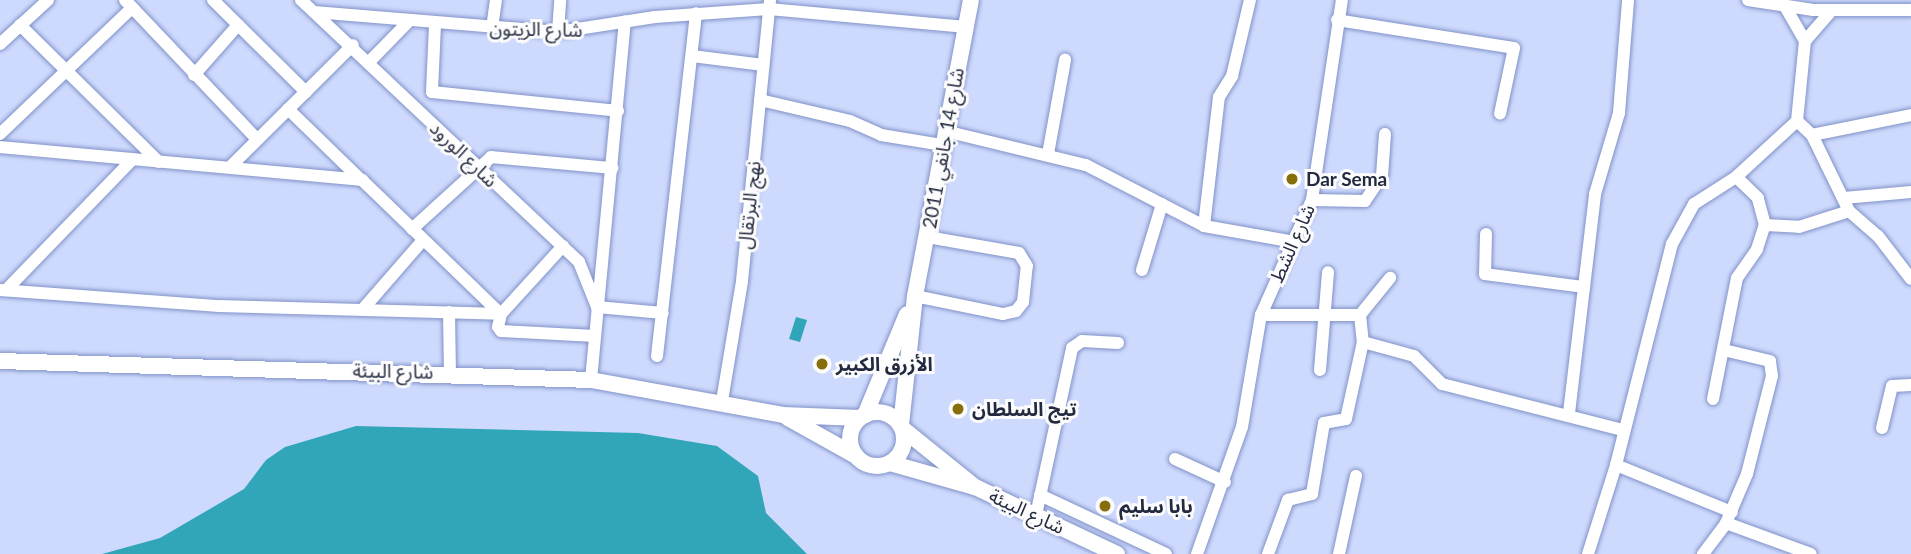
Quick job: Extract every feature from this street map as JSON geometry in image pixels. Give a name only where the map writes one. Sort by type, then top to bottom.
[{"type":"main road","name":"شارع 14 جانفي 2011","points":[[902,427],[915,296],[971,0]]},
{"type":"main road","name":"شارع 14 جانفي 2011","points":[[863,416],[915,296]]},
{"type":"main road","name":"شارع البيئة","points":[[0,361],[450,373],[591,380],[722,401],[783,415],[863,416]]},
{"type":"main road","points":[[881,412],[902,427],[901,452],[890,463],[872,466],[856,456],[851,432],[863,416],[881,412]]},
{"type":"main road","name":"شارع البيئة","points":[[783,415],[856,456]]},
{"type":"main road","name":"شارع البيئة","points":[[902,427],[975,487]]},
{"type":"main road","name":"شارع البيئة","points":[[890,463],[975,487],[1117,554]]},
{"type":"street","points":[[213,0],[306,92]]},
{"type":"street","name":"شارع الورود","points":[[301,0],[353,45],[563,246],[586,272],[597,307]]},
{"type":"street","points":[[492,28],[496,0]]},
{"type":"street","points":[[558,32],[560,0]]},
{"type":"street","points":[[1204,226],[1219,97],[1232,76],[1250,0]]},
{"type":"street","name":"شارع الشط","points":[[1197,554],[1225,482],[1241,427],[1261,316],[1312,200],[1342,0]]},
{"type":"street","points":[[1569,414],[1595,194],[1616,134],[1628,0]]},
{"type":"street","points":[[1748,0],[1786,8],[1814,5],[1831,11],[1889,6],[1911,10]]},
{"type":"street","points":[[0,44],[46,1]]},
{"type":"street","points":[[0,134],[129,4],[257,139]]},
{"type":"street","name":"شارع الزيتون","points":[[314,12],[408,22],[558,32],[769,4],[966,27]]},
{"type":"street","name":"نهج البرتقال","points":[[722,401],[742,281],[769,4]]},
{"type":"street","points":[[1786,8],[1805,41]]},
{"type":"street","points":[[1588,554],[1616,465],[1622,430],[1672,244],[1695,204],[1736,177],[1797,121],[1805,41],[1831,11]]},
{"type":"street","points":[[657,356],[696,13]]},
{"type":"street","points":[[1337,20],[1510,45],[1515,51],[1500,114]]},
{"type":"street","points":[[370,61],[408,22]]},
{"type":"street","points":[[591,380],[625,22]]},
{"type":"street","points":[[435,24],[430,86],[436,94],[618,111]]},
{"type":"street","points":[[20,25],[63,72],[159,162]]},
{"type":"street","points":[[194,75],[238,25]]},
{"type":"street","points":[[230,167],[353,45]]},
{"type":"street","points":[[692,56],[763,65]]},
{"type":"street","points":[[1048,154],[1065,60]]},
{"type":"street","points":[[760,100],[850,121],[881,135],[944,138],[1048,154],[1096,168],[1204,226],[1295,242]]},
{"type":"street","points":[[288,109],[501,314]]},
{"type":"street","points":[[1812,135],[1911,115]]},
{"type":"street","points":[[1797,121],[1812,135],[1849,211],[1878,236],[1911,279]]},
{"type":"street","points":[[1312,200],[1365,201],[1382,176],[1385,134]]},
{"type":"street","points":[[0,147],[362,180]]},
{"type":"street","points":[[412,229],[477,166],[503,155],[613,168]]},
{"type":"street","points":[[3,290],[131,161]]},
{"type":"street","points":[[1713,399],[1737,278],[1757,250],[1765,225],[1758,198],[1736,177]]},
{"type":"street","points":[[1844,198],[1911,192]]},
{"type":"street","points":[[1142,270],[1162,204]]},
{"type":"street","points":[[1765,225],[1814,224],[1849,211]]},
{"type":"street","points":[[1486,234],[1485,274],[1584,287]]},
{"type":"street","points":[[915,296],[1003,314],[1016,311],[1023,302],[1027,266],[1019,253],[927,237]]},
{"type":"street","points":[[363,309],[423,240]]},
{"type":"street","points":[[563,246],[501,314],[501,331],[594,336]]},
{"type":"street","points":[[1320,370],[1328,272]]},
{"type":"street","points":[[1268,554],[1288,500],[1310,495],[1314,489],[1324,423],[1346,419],[1363,342],[1360,315],[1390,278]]},
{"type":"street","points":[[3,290],[219,306],[501,314]]},
{"type":"street","points":[[597,307],[663,313]]},
{"type":"street","points":[[449,312],[450,373]]},
{"type":"street","points":[[1261,316],[1360,315]]},
{"type":"street","points":[[1036,515],[1072,348],[1082,341],[1118,343]]},
{"type":"street","points":[[1363,342],[1414,356],[1431,378],[1455,390],[1569,414],[1622,430]]},
{"type":"street","points":[[1703,554],[1729,517],[1757,441],[1773,371],[1770,361],[1724,350]]},
{"type":"street","points":[[1882,428],[1892,386],[1911,385]]},
{"type":"street","points":[[1175,459],[1225,482]]},
{"type":"street","points":[[1616,465],[1811,554]]},
{"type":"street","points":[[1339,554],[1356,476]]},
{"type":"street","points":[[1040,495],[1166,554]]},
{"type":"shaded area","points":[[796,317],[807,320],[800,342],[789,339]]},
{"type":"shaded area","points":[[356,426],[638,433],[717,446],[758,476],[766,513],[807,554],[102,554],[160,538],[244,489],[266,460],[285,447]]},
{"type":"place","name":"Dar Sema","points":[[1292,179]]},
{"type":"place","name":"الأزرق الكبير","points":[[822,364]]},
{"type":"place","name":"تيج السلطان","points":[[958,409]]},
{"type":"place","name":"بابا سليم","points":[[1105,506]]}]
